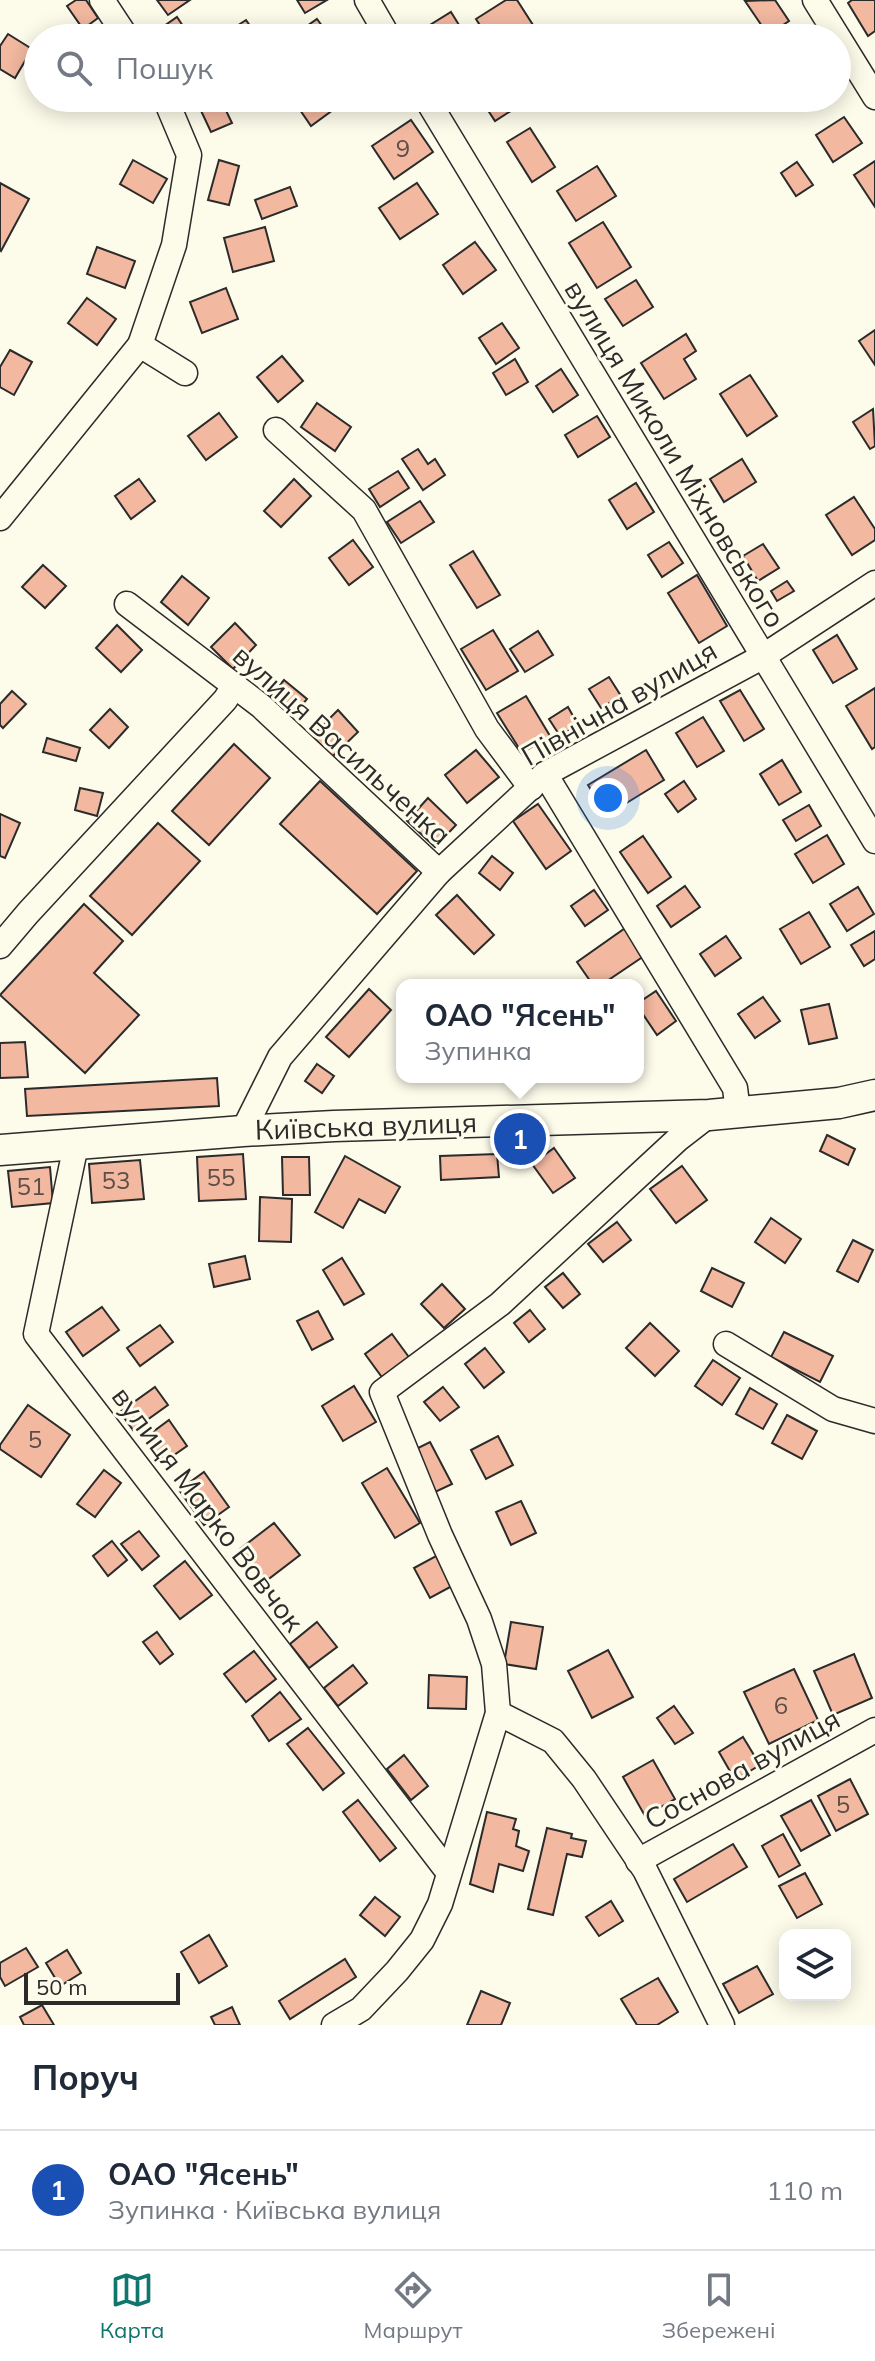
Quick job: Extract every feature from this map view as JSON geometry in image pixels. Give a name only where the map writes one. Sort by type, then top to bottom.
[{"type":"main road","name":"Київська вулиця","points":[[0,1150],[243,1131],[724,1113],[839,1103],[875,1095]]},
{"type":"street","points":[[102,0],[118,24]]},
{"type":"street","points":[[367,0],[381,24]]},
{"type":"street","points":[[815,0],[830,24]]},
{"type":"street","points":[[851,58],[875,97]]},
{"type":"street","points":[[3,509],[140,345],[174,245],[189,155],[171,112]]},
{"type":"street","name":"вулиця Миколи Міхновського","points":[[434,112],[875,841]]},
{"type":"street","points":[[140,345],[185,373]]},
{"type":"street","points":[[276,430],[364,510],[487,729],[538,781],[735,1088],[724,1113],[678,1139],[500,1304],[382,1392],[440,1535],[479,1619],[494,1664],[498,1713],[440,1904],[422,1940],[361,2009],[334,2025]]},
{"type":"street","name":"Північна вулиця","points":[[243,1131],[274,1052],[439,872],[538,781],[762,657],[875,583]]},
{"type":"street","name":"вулиця Васильченка","points":[[127,604],[261,706],[439,872]]},
{"type":"street","points":[[0,946],[225,700],[235,685]]},
{"type":"street","name":"вулиця Марко Вовчок","points":[[76,1145],[36,1334],[449,1873]]},
{"type":"street","points":[[726,1344],[833,1409],[875,1421]]},
{"type":"street","points":[[498,1713],[553,1741],[584,1779],[638,1861],[722,2025]]},
{"type":"street","name":"Соснова вулиця","points":[[638,1861],[875,1730]]},
{"type":"building","points":[[76,0],[86,0],[98,18],[90,24],[80,24],[67,6]]},
{"type":"building","points":[[157,0],[190,0],[168,15]]},
{"type":"building","points":[[297,0],[327,0],[305,13]]},
{"type":"building","points":[[506,0],[517,0],[532,24],[479,24],[476,19]]},
{"type":"building","points":[[775,0],[789,21],[784,24],[761,24],[745,1]]},
{"type":"building","points":[[852,0],[875,0],[875,31],[868,36],[848,3]]},
{"type":"building","points":[[451,12],[458,24],[432,24]]},
{"type":"building","points":[[177,17],[182,24],[167,24]]},
{"type":"building","points":[[8,34],[24,44],[24,63],[15,78],[0,69],[0,46]]},
{"type":"building","points":[[202,112],[227,112],[232,123],[211,132]]},
{"type":"building","points":[[301,112],[330,112],[311,126]]},
{"type":"building","points":[[489,112],[509,112],[495,121]]},
{"type":"building","points":[[844,117],[862,143],[833,162],[816,135]]},
{"type":"building","points":[[411,120],[433,152],[394,179],[372,146]]},
{"type":"building","points":[[530,128],[555,167],[532,182],[507,142]]},
{"type":"building","points":[[133,160],[167,179],[153,203],[120,184]]},
{"type":"building","points":[[219,160],[239,166],[229,205],[208,200]]},
{"type":"building","points":[[875,161],[875,207],[854,175]]},
{"type":"building","points":[[797,162],[813,185],[796,196],[781,173]]},
{"type":"building","points":[[597,166],[616,196],[576,221],[557,191]]},
{"type":"building","points":[[0,183],[29,199],[1,251],[0,250]]},
{"type":"building","points":[[417,183],[438,214],[400,239],[379,208]]},
{"type":"building","points":[[290,187],[297,206],[262,219],[255,200]]},
{"type":"building","points":[[603,222],[631,267],[597,288],[569,243]]},
{"type":"building","points":[[265,227],[274,261],[233,272],[224,238]]},
{"type":"building","points":[[475,242],[496,270],[463,294],[443,265]]},
{"type":"building","points":[[97,247],[135,261],[125,288],[87,274]]},
{"type":"building","points":[[636,280],[653,307],[623,326],[605,299]]},
{"type":"building","points":[[226,288],[238,319],[202,333],[190,302]]},
{"type":"building","points":[[87,298],[116,319],[97,345],[68,323]]},
{"type":"building","points":[[502,323],[519,348],[496,364],[479,338]]},
{"type":"building","points":[[875,330],[875,365],[859,341]]},
{"type":"building","points":[[686,334],[696,351],[684,359],[696,379],[664,399],[641,363]]},
{"type":"building","points":[[10,350],[32,362],[14,395],[0,387],[0,367]]},
{"type":"building","points":[[282,356],[303,381],[278,402],[257,377]]},
{"type":"building","points":[[515,359],[528,382],[506,395],[493,373]]},
{"type":"building","points":[[561,369],[578,395],[553,412],[536,386]]},
{"type":"building","points":[[750,375],[777,416],[747,436],[720,394]]},
{"type":"building","points":[[317,403],[351,427],[335,451],[301,427]]},
{"type":"building","points":[[873,409],[875,446],[870,449],[853,422]]},
{"type":"building","points":[[219,413],[237,437],[206,460],[188,436]]},
{"type":"building","points":[[597,416],[610,437],[578,457],[565,435]]},
{"type":"building","points":[[418,449],[428,464],[435,459],[445,475],[423,490],[402,459]]},
{"type":"building","points":[[742,459],[756,482],[724,502],[710,479]]},
{"type":"building","points":[[398,471],[409,488],[380,507],[369,489]]},
{"type":"building","points":[[139,479],[155,501],[131,519],[115,496]]},
{"type":"building","points":[[294,479],[311,496],[281,527],[264,511]]},
{"type":"building","points":[[636,483],[654,512],[627,529],[609,500]]},
{"type":"building","points":[[854,497],[875,529],[875,540],[852,555],[826,515]]},
{"type":"building","points":[[420,501],[434,522],[401,543],[387,522]]},
{"type":"building","points":[[353,540],[373,567],[349,585],[329,558]]},
{"type":"building","points":[[669,542],[683,563],[662,577],[648,555]]},
{"type":"building","points":[[763,544],[779,568],[758,581],[743,556]]},
{"type":"building","points":[[473,551],[500,595],[477,608],[450,565]]},
{"type":"building","points":[[43,565],[66,586],[45,608],[22,587]]},
{"type":"building","points":[[697,575],[727,626],[699,643],[668,593]]},
{"type":"building","points":[[182,576],[209,598],[188,625],[161,602]]},
{"type":"building","points":[[787,581],[794,591],[777,601],[771,591]]},
{"type":"building","points":[[235,623],[256,645],[233,669],[211,647]]},
{"type":"building","points":[[117,625],[142,650],[121,672],[96,648]]},
{"type":"building","points":[[493,630],[518,671],[486,690],[461,649]]},
{"type":"building","points":[[538,631],[553,655],[525,672],[510,649]]},
{"type":"building","points":[[837,635],[857,669],[833,683],[813,650]]},
{"type":"building","points":[[609,677],[621,696],[601,708],[589,689]]},
{"type":"building","points":[[284,680],[307,699],[294,715],[270,697]]},
{"type":"building","points":[[875,688],[875,747],[872,749],[846,706]]},
{"type":"building","points":[[740,690],[764,729],[744,741],[720,701]]},
{"type":"building","points":[[12,691],[26,704],[3,728],[0,725],[0,704]]},
{"type":"building","points":[[526,696],[550,736],[522,753],[497,713]]},
{"type":"building","points":[[568,707],[578,725],[560,736],[549,719]]},
{"type":"building","points":[[110,709],[128,727],[109,748],[90,730]]},
{"type":"building","points":[[338,710],[358,732],[332,757],[312,736]]},
{"type":"building","points":[[703,717],[724,751],[697,767],[676,733]]},
{"type":"building","points":[[47,738],[80,748],[76,761],[43,752]]},
{"type":"building","points":[[234,744],[270,778],[209,845],[172,811]]},
{"type":"building","points":[[476,750],[499,777],[467,803],[445,775]]},
{"type":"building","points":[[646,750],[664,780],[607,815],[588,785]]},
{"type":"building","points":[[782,760],[801,792],[779,805],[760,774]]},
{"type":"building","points":[[320,781],[417,871],[377,914],[280,824]]},
{"type":"building","points":[[684,781],[696,799],[678,812],[665,794]]},
{"type":"building","points":[[80,788],[103,793],[97,816],[75,810]]},
{"type":"building","points":[[428,798],[456,825],[435,847],[407,821]]},
{"type":"building","points":[[538,804],[571,851],[546,869],[513,821]]},
{"type":"building","points":[[809,805],[821,826],[796,841],[783,820]]},
{"type":"building","points":[[0,814],[20,823],[5,858],[0,856]]},
{"type":"building","points":[[158,823],[200,861],[132,935],[90,896]]},
{"type":"building","points":[[827,835],[844,864],[813,883],[795,854]]},
{"type":"building","points":[[643,836],[671,877],[648,893],[620,852]]},
{"type":"building","points":[[492,856],[513,873],[500,890],[479,873]]},
{"type":"building","points":[[685,886],[700,907],[671,927],[657,906]]},
{"type":"building","points":[[858,887],[874,914],[847,931],[830,904]]},
{"type":"building","points":[[594,890],[608,910],[585,926],[571,906]]},
{"type":"building","points":[[457,895],[494,935],[474,954],[436,915]]},
{"type":"building","points":[[84,904],[123,941],[94,973],[139,1015],[85,1073],[0,995]]},
{"type":"building","points":[[809,912],[830,947],[801,964],[780,929]]},
{"type":"building","points":[[631,924],[650,952],[610,979],[589,979],[577,962]]},
{"type":"building","points":[[875,931],[875,959],[864,966],[851,945]]},
{"type":"building","points":[[726,936],[741,958],[715,976],[700,954]]},
{"type":"building","points":[[369,989],[391,1010],[349,1057],[326,1037]]},
{"type":"building","points":[[656,991],[676,1021],[657,1035],[644,1016],[644,999]]},
{"type":"building","points":[[763,997],[780,1021],[755,1038],[738,1014]]},
{"type":"building","points":[[829,1004],[837,1038],[809,1044],[801,1010]]},
{"type":"building","points":[[25,1042],[28,1077],[0,1078],[0,1043]]},
{"type":"building","points":[[317,1064],[334,1076],[322,1093],[305,1081]]},
{"type":"building","points":[[217,1078],[219,1106],[27,1116],[25,1089]]},
{"type":"building","points":[[827,1135],[855,1149],[848,1165],[820,1151]]},
{"type":"building","points":[[554,1148],[575,1178],[553,1193],[532,1164]]},
{"type":"building","points":[[243,1154],[246,1199],[199,1201],[197,1157]]},
{"type":"building","points":[[497,1154],[499,1177],[441,1180],[440,1156]]},
{"type":"building","points":[[345,1156],[400,1187],[385,1213],[359,1199],[343,1228],[315,1212]]},
{"type":"building","points":[[282,1157],[309,1157],[310,1195],[283,1195]]},
{"type":"building","points":[[140,1160],[144,1199],[92,1203],[89,1164]]},
{"type":"building","points":[[682,1166],[707,1200],[676,1223],[650,1189]]},
{"type":"building","points":[[50,1167],[53,1203],[12,1207],[8,1171]]},
{"type":"building","points":[[260,1197],[292,1199],[291,1242],[259,1241]]},
{"type":"building","points":[[771,1218],[801,1239],[785,1263],[755,1242]]},
{"type":"building","points":[[617,1222],[631,1240],[603,1262],[588,1244]]},
{"type":"building","points":[[853,1240],[873,1250],[858,1282],[837,1271]]},
{"type":"building","points":[[245,1256],[250,1279],[214,1287],[209,1264]]},
{"type":"building","points":[[342,1258],[364,1294],[344,1305],[323,1270]]},
{"type":"building","points":[[712,1268],[744,1283],[732,1307],[701,1291]]},
{"type":"building","points":[[563,1273],[580,1294],[563,1308],[545,1287]]},
{"type":"building","points":[[442,1284],[465,1309],[444,1328],[421,1304]]},
{"type":"building","points":[[102,1307],[119,1330],[83,1356],[66,1332]]},
{"type":"building","points":[[530,1310],[545,1329],[529,1342],[514,1323]]},
{"type":"building","points":[[318,1311],[333,1339],[312,1350],[297,1321]]},
{"type":"building","points":[[650,1323],[679,1351],[655,1376],[626,1348]]},
{"type":"building","points":[[160,1325],[173,1342],[140,1366],[127,1348]]},
{"type":"building","points":[[784,1332],[833,1356],[820,1382],[771,1357]]},
{"type":"building","points":[[392,1334],[411,1360],[384,1380],[365,1354]]},
{"type":"building","points":[[485,1348],[504,1372],[484,1388],[465,1364]]},
{"type":"building","points":[[713,1360],[740,1378],[722,1405],[695,1386]]},
{"type":"building","points":[[354,1386],[376,1422],[343,1441],[322,1406]]},
{"type":"building","points":[[155,1387],[168,1405],[133,1430],[120,1412]]},
{"type":"building","points":[[443,1387],[459,1407],[440,1421],[424,1402]]},
{"type":"building","points":[[750,1388],[777,1404],[763,1429],[736,1414]]},
{"type":"building","points":[[28,1405],[70,1435],[41,1477],[0,1449]]},
{"type":"building","points":[[787,1415],[817,1431],[802,1459],[772,1443]]},
{"type":"building","points":[[169,1420],[187,1446],[164,1462],[146,1437]]},
{"type":"building","points":[[498,1436],[513,1465],[486,1479],[471,1450]]},
{"type":"building","points":[[430,1442],[452,1484],[433,1493],[412,1451]]},
{"type":"building","points":[[387,1468],[420,1523],[395,1538],[362,1483]]},
{"type":"building","points":[[104,1470],[121,1483],[95,1517],[77,1504]]},
{"type":"building","points":[[204,1472],[229,1507],[204,1525],[179,1490]]},
{"type":"building","points":[[521,1501],[536,1533],[511,1545],[496,1512]]},
{"type":"building","points":[[274,1523],[300,1555],[266,1581],[240,1549]]},
{"type":"building","points":[[139,1531],[159,1556],[142,1570],[121,1544]]},
{"type":"building","points":[[112,1541],[127,1560],[108,1576],[93,1556]]},
{"type":"building","points":[[436,1556],[452,1586],[430,1598],[414,1568]]},
{"type":"building","points":[[185,1561],[212,1595],[180,1619],[154,1586]]},
{"type":"building","points":[[317,1622],[337,1647],[309,1668],[290,1644]]},
{"type":"building","points":[[511,1622],[543,1627],[536,1669],[504,1664]]},
{"type":"building","points":[[157,1632],[173,1654],[160,1664],[143,1642]]},
{"type":"building","points":[[608,1650],[633,1697],[592,1718],[568,1671]]},
{"type":"building","points":[[254,1651],[276,1679],[246,1702],[224,1674]]},
{"type":"building","points":[[854,1654],[872,1698],[833,1715],[814,1671]]},
{"type":"building","points":[[353,1665],[367,1683],[338,1706],[324,1688]]},
{"type":"building","points":[[794,1669],[818,1720],[769,1744],[744,1692]]},
{"type":"building","points":[[429,1675],[467,1677],[466,1709],[428,1708]]},
{"type":"building","points":[[280,1692],[301,1719],[269,1741],[252,1716]]},
{"type":"building","points":[[674,1706],[693,1733],[675,1744],[657,1718]]},
{"type":"building","points":[[308,1728],[344,1773],[323,1790],[287,1744]]},
{"type":"building","points":[[743,1737],[760,1765],[735,1780],[719,1752]]},
{"type":"building","points":[[404,1755],[428,1786],[411,1800],[387,1769]]},
{"type":"building","points":[[653,1760],[675,1799],[645,1816],[623,1777]]},
{"type":"building","points":[[850,1779],[868,1814],[836,1831],[818,1796]]},
{"type":"building","points":[[358,1800],[396,1848],[380,1861],[343,1812]]},
{"type":"building","points":[[811,1800],[830,1835],[801,1851],[781,1816]]},
{"type":"building","points":[[487,1812],[516,1819],[513,1829],[519,1831],[516,1846],[529,1851],[523,1871],[499,1864],[493,1892],[470,1884]]},
{"type":"building","points":[[547,1828],[586,1841],[582,1857],[567,1854],[553,1915],[528,1909]]},
{"type":"building","points":[[783,1834],[800,1865],[779,1877],[762,1846]]},
{"type":"building","points":[[733,1844],[747,1867],[687,1902],[674,1879]]},
{"type":"building","points":[[805,1873],[822,1904],[797,1918],[779,1886]]},
{"type":"building","points":[[375,1897],[400,1917],[385,1936],[360,1915]]},
{"type":"building","points":[[611,1901],[623,1921],[599,1936],[586,1917]]},
{"type":"building","points":[[209,1935],[227,1966],[199,1983],[181,1952]]},
{"type":"building","points":[[26,1948],[38,1967],[5,1986],[0,1977],[0,1963]]},
{"type":"building","points":[[67,1950],[81,1973],[60,1986],[46,1963]]},
{"type":"building","points":[[345,1959],[356,1977],[290,2019],[279,2001]]},
{"type":"building","points":[[757,1966],[773,1994],[739,2013],[723,1984]]},
{"type":"building","points":[[658,1978],[678,2012],[657,2025],[637,2025],[621,1999]]},
{"type":"building","points":[[481,1991],[510,2003],[501,2025],[467,2025]]},
{"type":"building","points":[[42,2005],[54,2025],[24,2025],[20,2017]]},
{"type":"building","points":[[232,2007],[240,2025],[215,2025],[211,2017]]},
{"type":"place","name":"ОАО \"Ясень\"","points":[[520,1139]]}]
